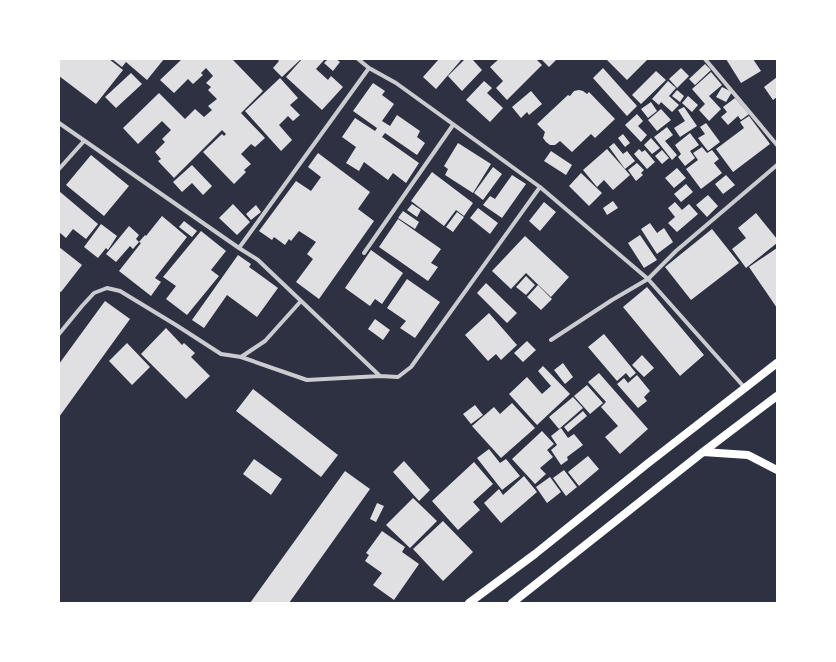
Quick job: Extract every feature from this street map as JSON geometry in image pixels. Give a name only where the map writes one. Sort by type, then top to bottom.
[{"type":"main road","points":[[469,603],[535,554],[647,464],[777,363]]},
{"type":"main road","points":[[512,603],[703,452],[777,396]]},
{"type":"main road","points":[[703,452],[748,455],[777,470]]},
{"type":"street","points":[[358,59],[369,68],[396,83],[540,187],[648,279],[745,388]]},
{"type":"street","points":[[705,59],[777,145]]},
{"type":"street","points":[[239,248],[369,68]]},
{"type":"street","points":[[59,122],[84,141],[258,260],[380,376]]},
{"type":"street","points":[[364,253],[453,125]]},
{"type":"street","points":[[59,169],[84,141]]},
{"type":"street","points":[[551,340],[612,300],[648,279],[676,251],[777,165]]},
{"type":"street","points":[[59,334],[94,293],[107,288],[120,292],[221,354],[241,356],[307,380],[380,376],[398,377],[411,367],[540,187]]},
{"type":"street","points":[[241,356],[266,341],[301,301]]},
{"type":"building","points":[[59,59],[109,59],[123,70],[96,104],[59,76]]},
{"type":"building","points":[[112,59],[164,59],[147,80],[126,62],[122,67]]},
{"type":"building","points":[[182,59],[232,59],[263,91],[241,113],[265,138],[255,147],[251,144],[241,154],[251,164],[244,170],[246,172],[234,184],[203,152],[222,134],[224,136],[226,134],[222,130],[174,178],[158,161],[161,159],[155,152],[165,142],[162,139],[171,130],[162,121],[138,144],[123,128],[159,93],[185,119],[195,109],[204,117],[212,110],[208,106],[217,99],[208,90],[211,87],[206,83],[213,76],[206,68],[201,73],[203,75],[193,84],[188,79],[174,93],[160,80]]},
{"type":"building","points":[[277,59],[301,59],[282,77],[273,68],[279,61]]},
{"type":"building","points":[[302,59],[325,59],[316,69],[328,80],[331,76],[343,87],[322,110],[286,77]]},
{"type":"building","points":[[328,59],[336,59],[340,62],[333,71],[324,63]]},
{"type":"building","points":[[439,59],[462,59],[436,89],[423,77]]},
{"type":"building","points":[[465,59],[472,59],[482,70],[462,91],[448,76]]},
{"type":"building","points":[[499,59],[536,59],[542,65],[507,100],[496,88],[503,81],[490,67]]},
{"type":"building","points":[[541,59],[557,59],[549,67]]},
{"type":"building","points":[[606,59],[648,59],[627,80]]},
{"type":"building","points":[[726,59],[753,59],[761,71],[741,83]]},
{"type":"building","points":[[705,64],[711,70],[695,85],[689,79]]},
{"type":"building","points":[[603,68],[637,106],[627,116],[593,78]]},
{"type":"building","points":[[681,68],[689,76],[677,88],[669,79]]},
{"type":"building","points":[[656,71],[666,80],[641,104],[632,95]]},
{"type":"building","points":[[711,72],[722,85],[709,96],[721,109],[709,121],[699,110],[705,104],[692,89]]},
{"type":"building","points":[[131,73],[142,84],[116,108],[105,97]]},
{"type":"building","points":[[777,77],[777,97],[773,100],[764,87]]},
{"type":"building","points":[[280,78],[298,98],[290,105],[300,115],[293,121],[288,116],[279,125],[292,140],[281,151],[245,111]]},
{"type":"building","points":[[484,81],[492,88],[487,93],[503,108],[490,122],[466,100]]},
{"type":"building","points":[[668,81],[676,88],[669,96],[679,105],[672,112],[661,102],[659,105],[652,99]]},
{"type":"building","points":[[373,83],[385,91],[382,95],[394,104],[377,128],[353,111]]},
{"type":"building","points":[[722,87],[732,92],[726,102],[716,97]]},
{"type":"building","points":[[579,90],[587,94],[589,92],[615,119],[595,138],[591,134],[572,152],[560,141],[555,145],[550,145],[546,142],[543,138],[545,132],[537,124],[568,95],[570,96],[574,91]]},
{"type":"building","points":[[677,90],[684,96],[680,102],[672,96]]},
{"type":"building","points":[[531,91],[542,104],[529,115],[527,112],[521,118],[512,107]]},
{"type":"building","points":[[688,96],[698,105],[692,112],[682,103]]},
{"type":"building","points":[[735,98],[749,114],[741,120],[738,116],[728,125],[721,117],[727,112],[723,107]]},
{"type":"building","points":[[651,102],[657,111],[648,118],[641,109]]},
{"type":"building","points":[[684,107],[697,126],[680,137],[674,128],[685,121],[678,110]]},
{"type":"building","points":[[661,109],[671,120],[657,131],[648,120]]},
{"type":"building","points":[[637,114],[643,121],[638,126],[647,135],[641,142],[625,125]]},
{"type":"building","points":[[397,115],[420,131],[417,137],[425,143],[417,155],[385,133],[382,137],[419,163],[406,183],[393,173],[388,180],[364,162],[359,171],[346,163],[356,147],[342,137],[355,118],[375,131],[382,121],[390,126]]},
{"type":"building","points":[[749,116],[770,144],[733,172],[716,149],[744,128],[740,122]]},
{"type":"building","points":[[706,123],[720,142],[708,151],[698,138],[705,134],[700,127]]},
{"type":"building","points":[[667,127],[673,135],[665,141],[677,155],[672,160],[654,137]]},
{"type":"building","points":[[690,133],[699,145],[690,151],[695,158],[685,166],[678,157],[681,154],[675,145]]},
{"type":"building","points":[[623,134],[630,143],[625,147],[618,138]]},
{"type":"building","points":[[651,138],[660,148],[652,154],[644,145]]},
{"type":"building","points":[[458,143],[491,164],[473,193],[445,175],[448,169],[444,166]]},
{"type":"building","points":[[614,143],[623,154],[627,151],[635,161],[625,169],[609,147]]},
{"type":"building","points":[[702,147],[707,153],[712,150],[719,159],[714,163],[722,173],[701,189],[686,169],[698,160],[693,153]]},
{"type":"building","points":[[607,149],[630,175],[613,190],[604,180],[597,187],[583,170]]},
{"type":"building","points":[[639,149],[642,152],[645,150],[655,162],[647,169],[634,154]]},
{"type":"building","points":[[662,150],[669,158],[662,164],[655,156]]},
{"type":"building","points":[[551,151],[572,165],[566,175],[544,161]]},
{"type":"building","points":[[318,153],[370,192],[358,209],[374,221],[319,299],[296,282],[313,259],[307,254],[316,242],[299,231],[291,241],[289,239],[285,245],[274,237],[272,240],[259,231],[296,181],[311,191],[321,177],[308,167]]},
{"type":"building","points":[[91,155],[129,186],[104,216],[66,185]]},
{"type":"building","points":[[637,163],[644,170],[641,173],[643,175],[636,181],[628,170]]},
{"type":"building","points":[[192,165],[212,186],[203,195],[192,183],[182,192],[173,182]]},
{"type":"building","points":[[493,167],[502,174],[483,200],[474,193]]},
{"type":"building","points":[[677,168],[686,178],[674,188],[665,178]]},
{"type":"building","points":[[432,172],[473,203],[464,216],[456,210],[444,226],[411,201]]},
{"type":"building","points":[[581,173],[602,193],[589,206],[569,186]]},
{"type":"building","points":[[512,175],[526,184],[502,218],[483,205],[490,196],[495,199]]},
{"type":"building","points":[[726,175],[735,185],[723,194],[715,184]]},
{"type":"building","points":[[686,184],[693,192],[681,202],[674,194]]},
{"type":"building","points":[[59,191],[98,224],[86,239],[73,229],[66,238],[59,232]]},
{"type":"building","points":[[708,195],[718,206],[707,217],[696,205]]},
{"type":"building","points":[[613,201],[618,208],[607,215],[603,208]]},
{"type":"building","points":[[544,202],[556,212],[540,231],[529,221]]},
{"type":"building","points":[[675,202],[682,210],[689,204],[698,214],[677,232],[668,223],[675,217],[668,208]]},
{"type":"building","points":[[233,204],[250,222],[237,235],[219,218]]},
{"type":"building","points":[[412,204],[421,210],[417,217],[407,210]]},
{"type":"building","points":[[256,205],[261,212],[251,220],[246,214]]},
{"type":"building","points":[[478,208],[498,223],[490,234],[470,218]]},
{"type":"building","points":[[403,211],[419,222],[415,229],[398,218]]},
{"type":"building","points":[[457,212],[464,217],[453,232],[446,227]]},
{"type":"building","points":[[756,213],[777,239],[777,243],[746,268],[732,249],[746,238],[738,228]]},
{"type":"building","points":[[162,216],[187,237],[155,278],[161,282],[151,296],[119,271],[141,243],[139,242],[145,235],[146,236]]},
{"type":"building","points":[[398,219],[441,249],[431,263],[438,267],[428,281],[379,247]]},
{"type":"building","points":[[184,221],[197,231],[192,237],[179,227]]},
{"type":"building","points":[[650,223],[657,233],[664,228],[673,242],[657,254],[641,229]]},
{"type":"building","points":[[101,224],[117,236],[108,250],[106,248],[98,258],[84,247]]},
{"type":"building","points":[[129,226],[139,235],[136,239],[139,242],[133,249],[130,246],[116,262],[106,254]]},
{"type":"building","points":[[712,229],[739,263],[691,300],[665,267]]},
{"type":"building","points":[[201,231],[226,251],[211,270],[219,276],[187,315],[166,299],[176,286],[163,277]]},
{"type":"building","points":[[640,235],[657,260],[644,268],[628,243]]},
{"type":"building","points":[[525,236],[569,277],[551,297],[526,273],[511,289],[492,271]]},
{"type":"building","points":[[59,247],[82,265],[61,292],[59,291]]},
{"type":"building","points":[[777,248],[777,308],[749,267]]},
{"type":"building","points":[[371,250],[403,273],[382,304],[375,299],[370,306],[345,288]]},
{"type":"building","points":[[238,255],[251,264],[249,267],[278,288],[257,317],[227,295],[204,328],[192,320]]},
{"type":"building","points":[[526,276],[535,285],[526,295],[516,287]]},
{"type":"building","points":[[407,279],[440,302],[415,338],[400,328],[406,321],[387,308]]},
{"type":"building","points":[[486,283],[517,313],[507,323],[477,293]]},
{"type":"building","points":[[538,285],[552,299],[541,310],[527,297]]},
{"type":"building","points":[[647,287],[704,355],[680,376],[623,307]]},
{"type":"building","points":[[105,301],[130,319],[59,417],[59,364]]},
{"type":"building","points":[[489,313],[517,345],[501,360],[496,354],[488,361],[465,335]]},
{"type":"building","points":[[375,319],[390,330],[383,340],[368,329]]},
{"type":"building","points":[[166,328],[182,345],[184,343],[195,353],[191,357],[210,376],[186,399],[141,354]]},
{"type":"building","points":[[604,334],[636,373],[630,378],[626,373],[617,381],[588,347]]},
{"type":"building","points":[[527,341],[536,350],[523,362],[514,353]]},
{"type":"building","points":[[127,343],[150,367],[132,385],[109,361]]},
{"type":"building","points":[[642,355],[654,368],[644,377],[632,365]]},
{"type":"building","points":[[563,363],[573,377],[565,384],[554,370]]},
{"type":"building","points":[[543,366],[570,394],[537,425],[509,394],[527,377],[542,394],[551,386],[538,371]]},
{"type":"building","points":[[599,373],[648,429],[620,454],[605,437],[618,426],[601,407],[606,402],[588,382]]},
{"type":"building","points":[[637,375],[650,391],[644,397],[647,401],[638,408],[617,384],[624,378],[628,383]]},
{"type":"building","points":[[587,385],[603,403],[590,414],[574,396]]},
{"type":"building","points":[[253,389],[338,455],[321,477],[236,411]]},
{"type":"building","points":[[573,397],[583,408],[559,429],[549,417]]},
{"type":"building","points":[[512,403],[535,428],[501,458],[472,426],[494,407],[500,414]]},
{"type":"building","points":[[475,405],[483,415],[471,424],[463,414]]},
{"type":"building","points":[[583,411],[587,416],[568,432],[564,427]]},
{"type":"building","points":[[561,428],[568,438],[574,434],[583,445],[567,457],[568,460],[561,465],[551,450],[557,445],[551,436]]},
{"type":"building","points":[[542,431],[554,444],[547,450],[553,457],[540,468],[546,474],[535,484],[512,459]]},
{"type":"building","points":[[489,449],[500,463],[506,459],[520,476],[502,490],[477,458]]},
{"type":"building","points":[[588,456],[599,469],[579,486],[568,472]]},
{"type":"building","points":[[254,459],[282,479],[271,495],[243,474]]},
{"type":"building","points":[[404,461],[430,490],[419,501],[393,472]]},
{"type":"building","points":[[474,462],[493,484],[473,502],[480,510],[458,530],[432,501]]},
{"type":"building","points":[[564,470],[577,487],[566,496],[553,478]]},
{"type":"building","points":[[345,471],[370,489],[289,603],[250,603]]},
{"type":"building","points":[[524,476],[537,492],[501,523],[484,503],[499,489],[503,495]]},
{"type":"building","points":[[550,477],[561,492],[547,503],[536,487]]},
{"type":"building","points":[[413,498],[437,521],[410,548],[386,525]]},
{"type":"building","points":[[377,503],[384,506],[376,522],[370,519]]},
{"type":"building","points":[[443,521],[473,552],[443,581],[413,549]]},
{"type":"building","points":[[382,531],[405,547],[402,552],[419,564],[394,600],[373,585],[382,573],[365,561],[369,555],[366,553]]}]
